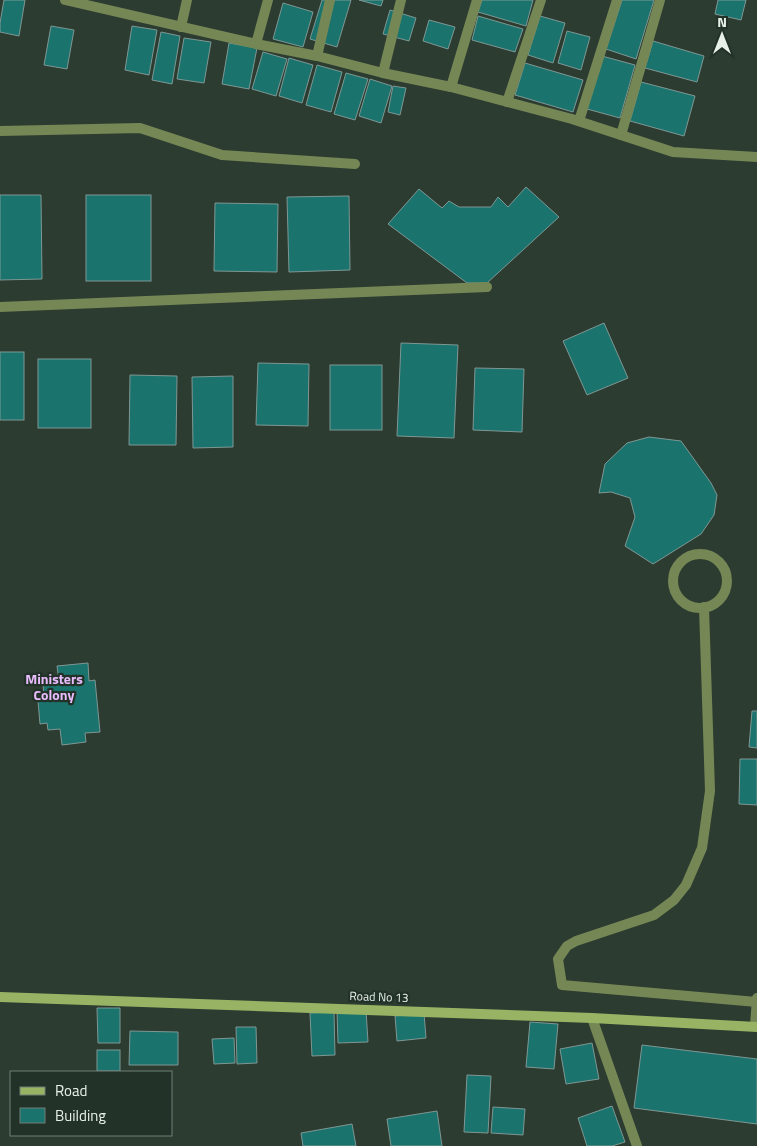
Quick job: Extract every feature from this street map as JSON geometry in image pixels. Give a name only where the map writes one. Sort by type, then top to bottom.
[{"type":"street","points":[[65,0],[92,3],[181,27],[451,87],[579,121],[673,152],[757,157]]},
{"type":"street","points":[[181,27],[187,0]]},
{"type":"street","points":[[256,44],[268,0]]},
{"type":"street","points":[[316,56],[330,0]]},
{"type":"street","points":[[383,73],[401,0]]},
{"type":"street","points":[[451,87],[477,0]]},
{"type":"street","points":[[507,102],[541,0]]},
{"type":"street","points":[[579,121],[617,0]]},
{"type":"street","points":[[621,135],[660,0]]},
{"type":"street","points":[[0,131],[140,128],[222,155],[356,164]]},
{"type":"street","points":[[0,307],[487,287]]},
{"type":"street","points":[[700,554],[716,560],[726,574],[724,592],[720,599],[704,607],[696,608],[687,605],[675,592],[673,583],[677,567],[683,560],[700,554]]},
{"type":"street","points":[[704,607],[710,791],[702,848],[686,885],[674,900],[654,915],[576,940],[567,946],[558,959],[562,985],[757,1002]]},
{"type":"street","points":[[756,1026],[757,998]]},
{"type":"street","name":"Road No 13","points":[[0,999],[592,1018],[722,1026],[756,1026]]},
{"type":"street","points":[[592,1018],[637,1146]]},
{"type":"building","points":[[4,0],[25,0],[19,36],[0,32]]},
{"type":"building","points":[[322,0],[351,0],[337,47],[310,39]]},
{"type":"building","points":[[359,0],[383,0],[381,6]]},
{"type":"building","points":[[482,0],[533,0],[526,26],[478,12]]},
{"type":"building","points":[[622,0],[654,0],[636,59],[606,49]]},
{"type":"building","points":[[718,0],[746,0],[741,20],[715,14]]},
{"type":"building","points":[[283,3],[313,12],[303,47],[273,39]]},
{"type":"building","points":[[390,10],[416,18],[409,41],[383,34]]},
{"type":"building","points":[[478,16],[523,29],[515,52],[472,40]]},
{"type":"building","points":[[540,16],[565,23],[553,63],[528,55]]},
{"type":"building","points":[[429,20],[455,27],[448,49],[423,41]]},
{"type":"building","points":[[51,26],[74,30],[67,69],[44,65]]},
{"type":"building","points":[[132,26],[157,30],[149,75],[125,70]]},
{"type":"building","points":[[567,31],[590,37],[581,70],[558,63]]},
{"type":"building","points":[[161,32],[180,36],[172,84],[152,80]]},
{"type":"building","points":[[184,38],[211,42],[204,83],[177,79]]},
{"type":"building","points":[[653,41],[704,56],[697,82],[645,68]]},
{"type":"building","points":[[229,43],[257,48],[249,89],[222,84]]},
{"type":"building","points":[[263,52],[287,59],[276,96],[252,89]]},
{"type":"building","points":[[602,56],[635,65],[620,118],[587,109]]},
{"type":"building","points":[[289,58],[313,65],[302,103],[279,96]]},
{"type":"building","points":[[525,63],[583,80],[573,112],[515,95]]},
{"type":"building","points":[[317,65],[342,72],[331,112],[306,105]]},
{"type":"building","points":[[346,73],[368,79],[355,120],[334,114]]},
{"type":"building","points":[[370,79],[392,86],[381,123],[359,116]]},
{"type":"building","points":[[641,82],[695,96],[684,136],[630,121]]},
{"type":"building","points":[[393,86],[406,88],[400,115],[388,112]]},
{"type":"building","points":[[526,187],[559,217],[487,283],[467,283],[388,224],[419,189],[442,208],[449,201],[459,207],[491,207],[498,197],[508,207]]},
{"type":"building","points":[[0,195],[41,195],[42,279],[0,280]]},
{"type":"building","points":[[86,195],[151,195],[151,281],[86,281]]},
{"type":"building","points":[[349,196],[350,270],[289,272],[287,197]]},
{"type":"building","points":[[215,203],[278,204],[277,272],[214,271]]},
{"type":"building","points":[[604,323],[628,378],[587,395],[563,341]]},
{"type":"building","points":[[401,343],[458,345],[454,438],[397,436]]},
{"type":"building","points":[[0,352],[24,352],[24,420],[0,420]]},
{"type":"building","points":[[38,359],[91,359],[91,428],[38,428]]},
{"type":"building","points":[[258,363],[309,364],[308,426],[256,425]]},
{"type":"building","points":[[330,365],[382,365],[382,430],[330,430]]},
{"type":"building","points":[[475,368],[524,369],[522,432],[473,430]]},
{"type":"building","points":[[130,375],[177,376],[176,445],[129,445]]},
{"type":"building","points":[[233,376],[233,447],[193,448],[192,377]]},
{"type":"building","points":[[649,437],[681,441],[711,483],[717,495],[714,515],[701,534],[653,564],[625,546],[635,517],[630,498],[611,492],[599,493],[605,464],[627,443]]},
{"type":"building","points":[[88,663],[89,681],[95,680],[100,732],[85,733],[86,742],[62,745],[60,729],[48,730],[47,723],[40,724],[38,701],[44,700],[43,683],[59,681],[57,666]]},
{"type":"building","points":[[752,711],[757,711],[757,748],[749,747]]},
{"type":"building","points":[[740,759],[757,759],[757,805],[739,804]]},
{"type":"building","points":[[97,1008],[120,1008],[120,1043],[98,1043]]},
{"type":"building","points":[[366,1010],[368,1042],[338,1043],[337,1011]]},
{"type":"building","points":[[334,1012],[335,1055],[312,1056],[310,1013]]},
{"type":"building","points":[[424,1013],[426,1038],[397,1041],[395,1016]]},
{"type":"building","points":[[530,1022],[558,1024],[554,1069],[526,1067]]},
{"type":"building","points":[[236,1027],[256,1027],[257,1063],[237,1064]]},
{"type":"building","points":[[130,1031],[178,1032],[178,1065],[129,1065]]},
{"type":"building","points":[[234,1038],[235,1063],[214,1064],[212,1039]]},
{"type":"building","points":[[592,1043],[599,1079],[566,1084],[560,1049]]},
{"type":"building","points":[[642,1045],[757,1059],[757,1124],[634,1108]]},
{"type":"building","points":[[97,1050],[120,1050],[120,1071],[97,1071]]},
{"type":"building","points":[[467,1075],[491,1076],[488,1133],[464,1132]]},
{"type":"building","points":[[612,1106],[625,1142],[612,1146],[587,1146],[578,1118]]},
{"type":"building","points":[[493,1107],[525,1109],[523,1135],[491,1133]]},
{"type":"building","points":[[437,1111],[442,1146],[391,1146],[387,1119]]},
{"type":"building","points":[[352,1124],[356,1146],[303,1146],[301,1133]]},
{"type":"district","name":"Ministers Colony","points":[[54,688]]}]
